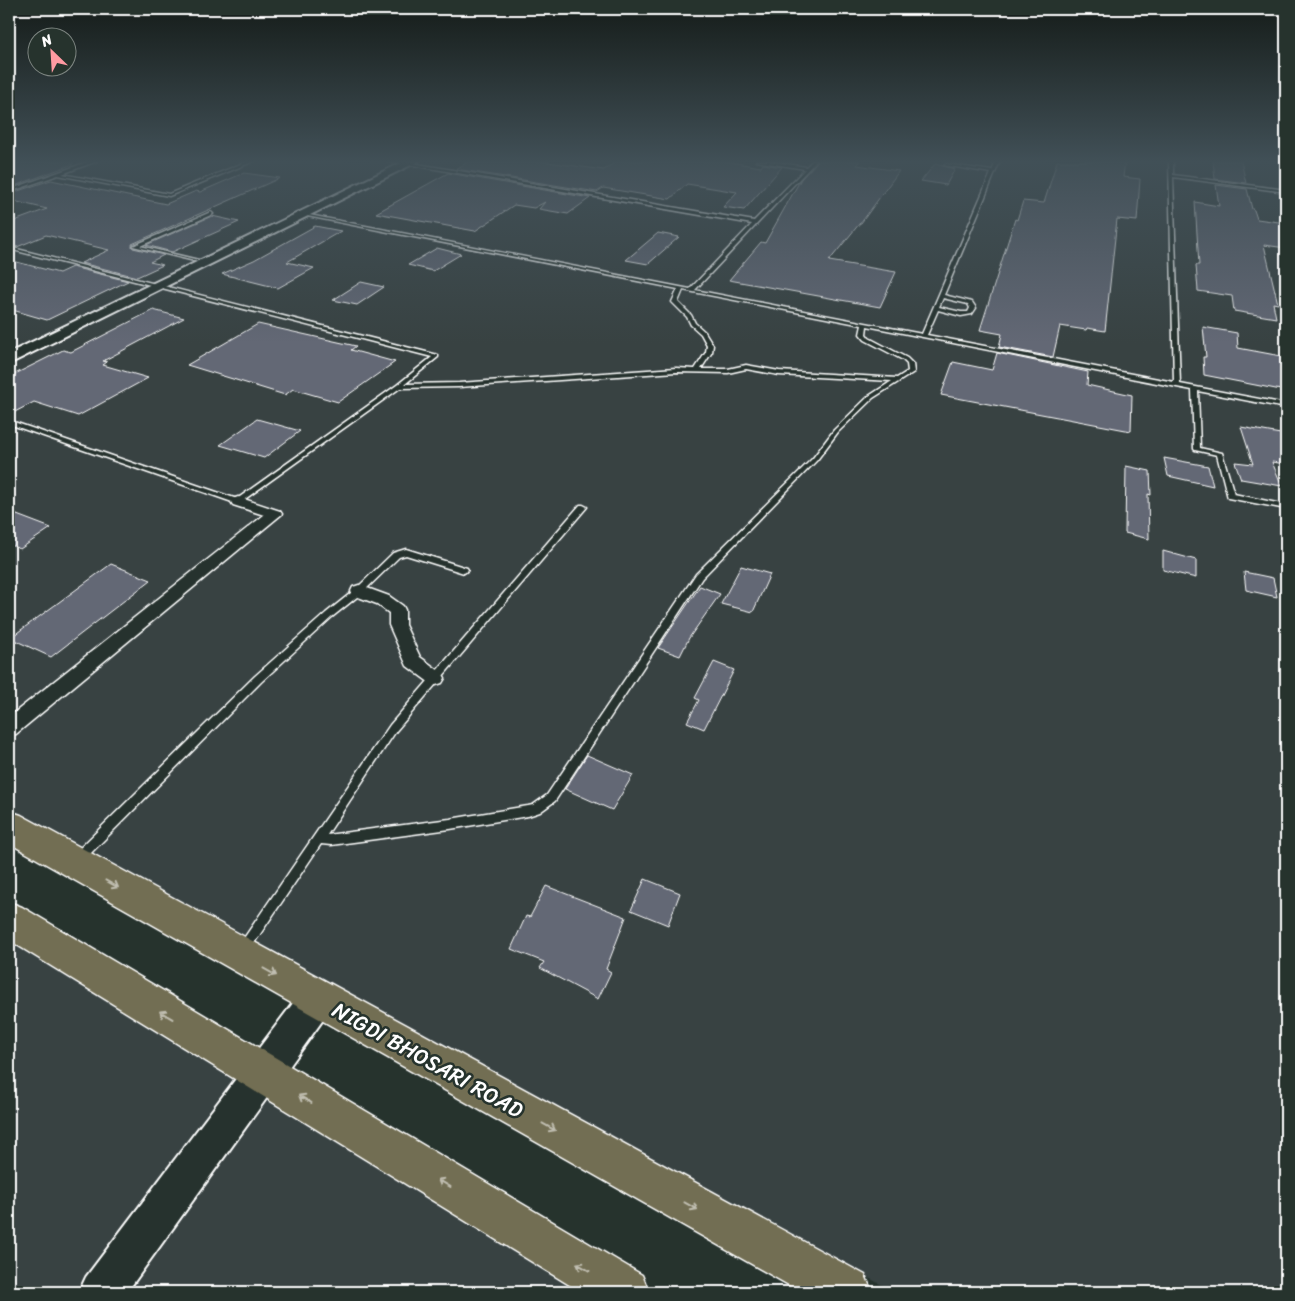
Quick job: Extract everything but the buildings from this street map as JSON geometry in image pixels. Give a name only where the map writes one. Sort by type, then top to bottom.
[{"type":"main road","name":"NIGDI BHOSARI ROAD","points":[[9,826],[848,1292]]},
{"type":"main road","points":[[9,920],[625,1292]]},
{"type":"street","points":[[9,359],[290,222]]},
{"type":"street","points":[[9,728],[275,514],[238,502]]},
{"type":"street","points":[[359,591],[383,600],[397,610],[396,625],[413,662],[436,678]]},
{"type":"street","points":[[101,1292],[318,998]]},
{"type":"lane","points":[[191,222],[135,246],[205,263]]},
{"type":"lane","points":[[339,222],[1286,406]]},
{"type":"lane","points":[[749,222],[756,223]]},
{"type":"lane","points":[[924,336],[973,222]]},
{"type":"lane","points":[[1172,222],[1177,385]]},
{"type":"lane","points":[[692,290],[756,223]]},
{"type":"lane","points":[[9,248],[436,356],[399,386],[238,502],[9,422]]},
{"type":"lane","points":[[681,288],[675,302],[703,333],[710,345],[709,352],[696,371]]},
{"type":"lane","points":[[935,308],[961,314],[970,313],[973,308],[970,303],[941,296]]},
{"type":"lane","points":[[319,839],[331,840],[518,813],[536,809],[552,798],[700,576],[815,459],[836,432],[871,398],[911,372],[910,364],[867,339],[863,334],[865,324]]},
{"type":"lane","points":[[399,386],[433,386],[676,370],[728,371],[752,367],[779,373],[898,380]]},
{"type":"lane","points":[[1195,388],[1197,449],[1220,454],[1231,496],[1286,507]]},
{"type":"lane","points":[[240,955],[393,728],[584,507]]},
{"type":"lane","points":[[74,862],[258,679],[329,615],[359,591],[396,554],[406,552],[464,570]]},
{"type":"shaded area","points":[[9,222],[1286,222],[1286,1292],[895,1292],[9,814]]},
{"type":"shaded area","points":[[9,938],[590,1292],[9,1292]]}]
